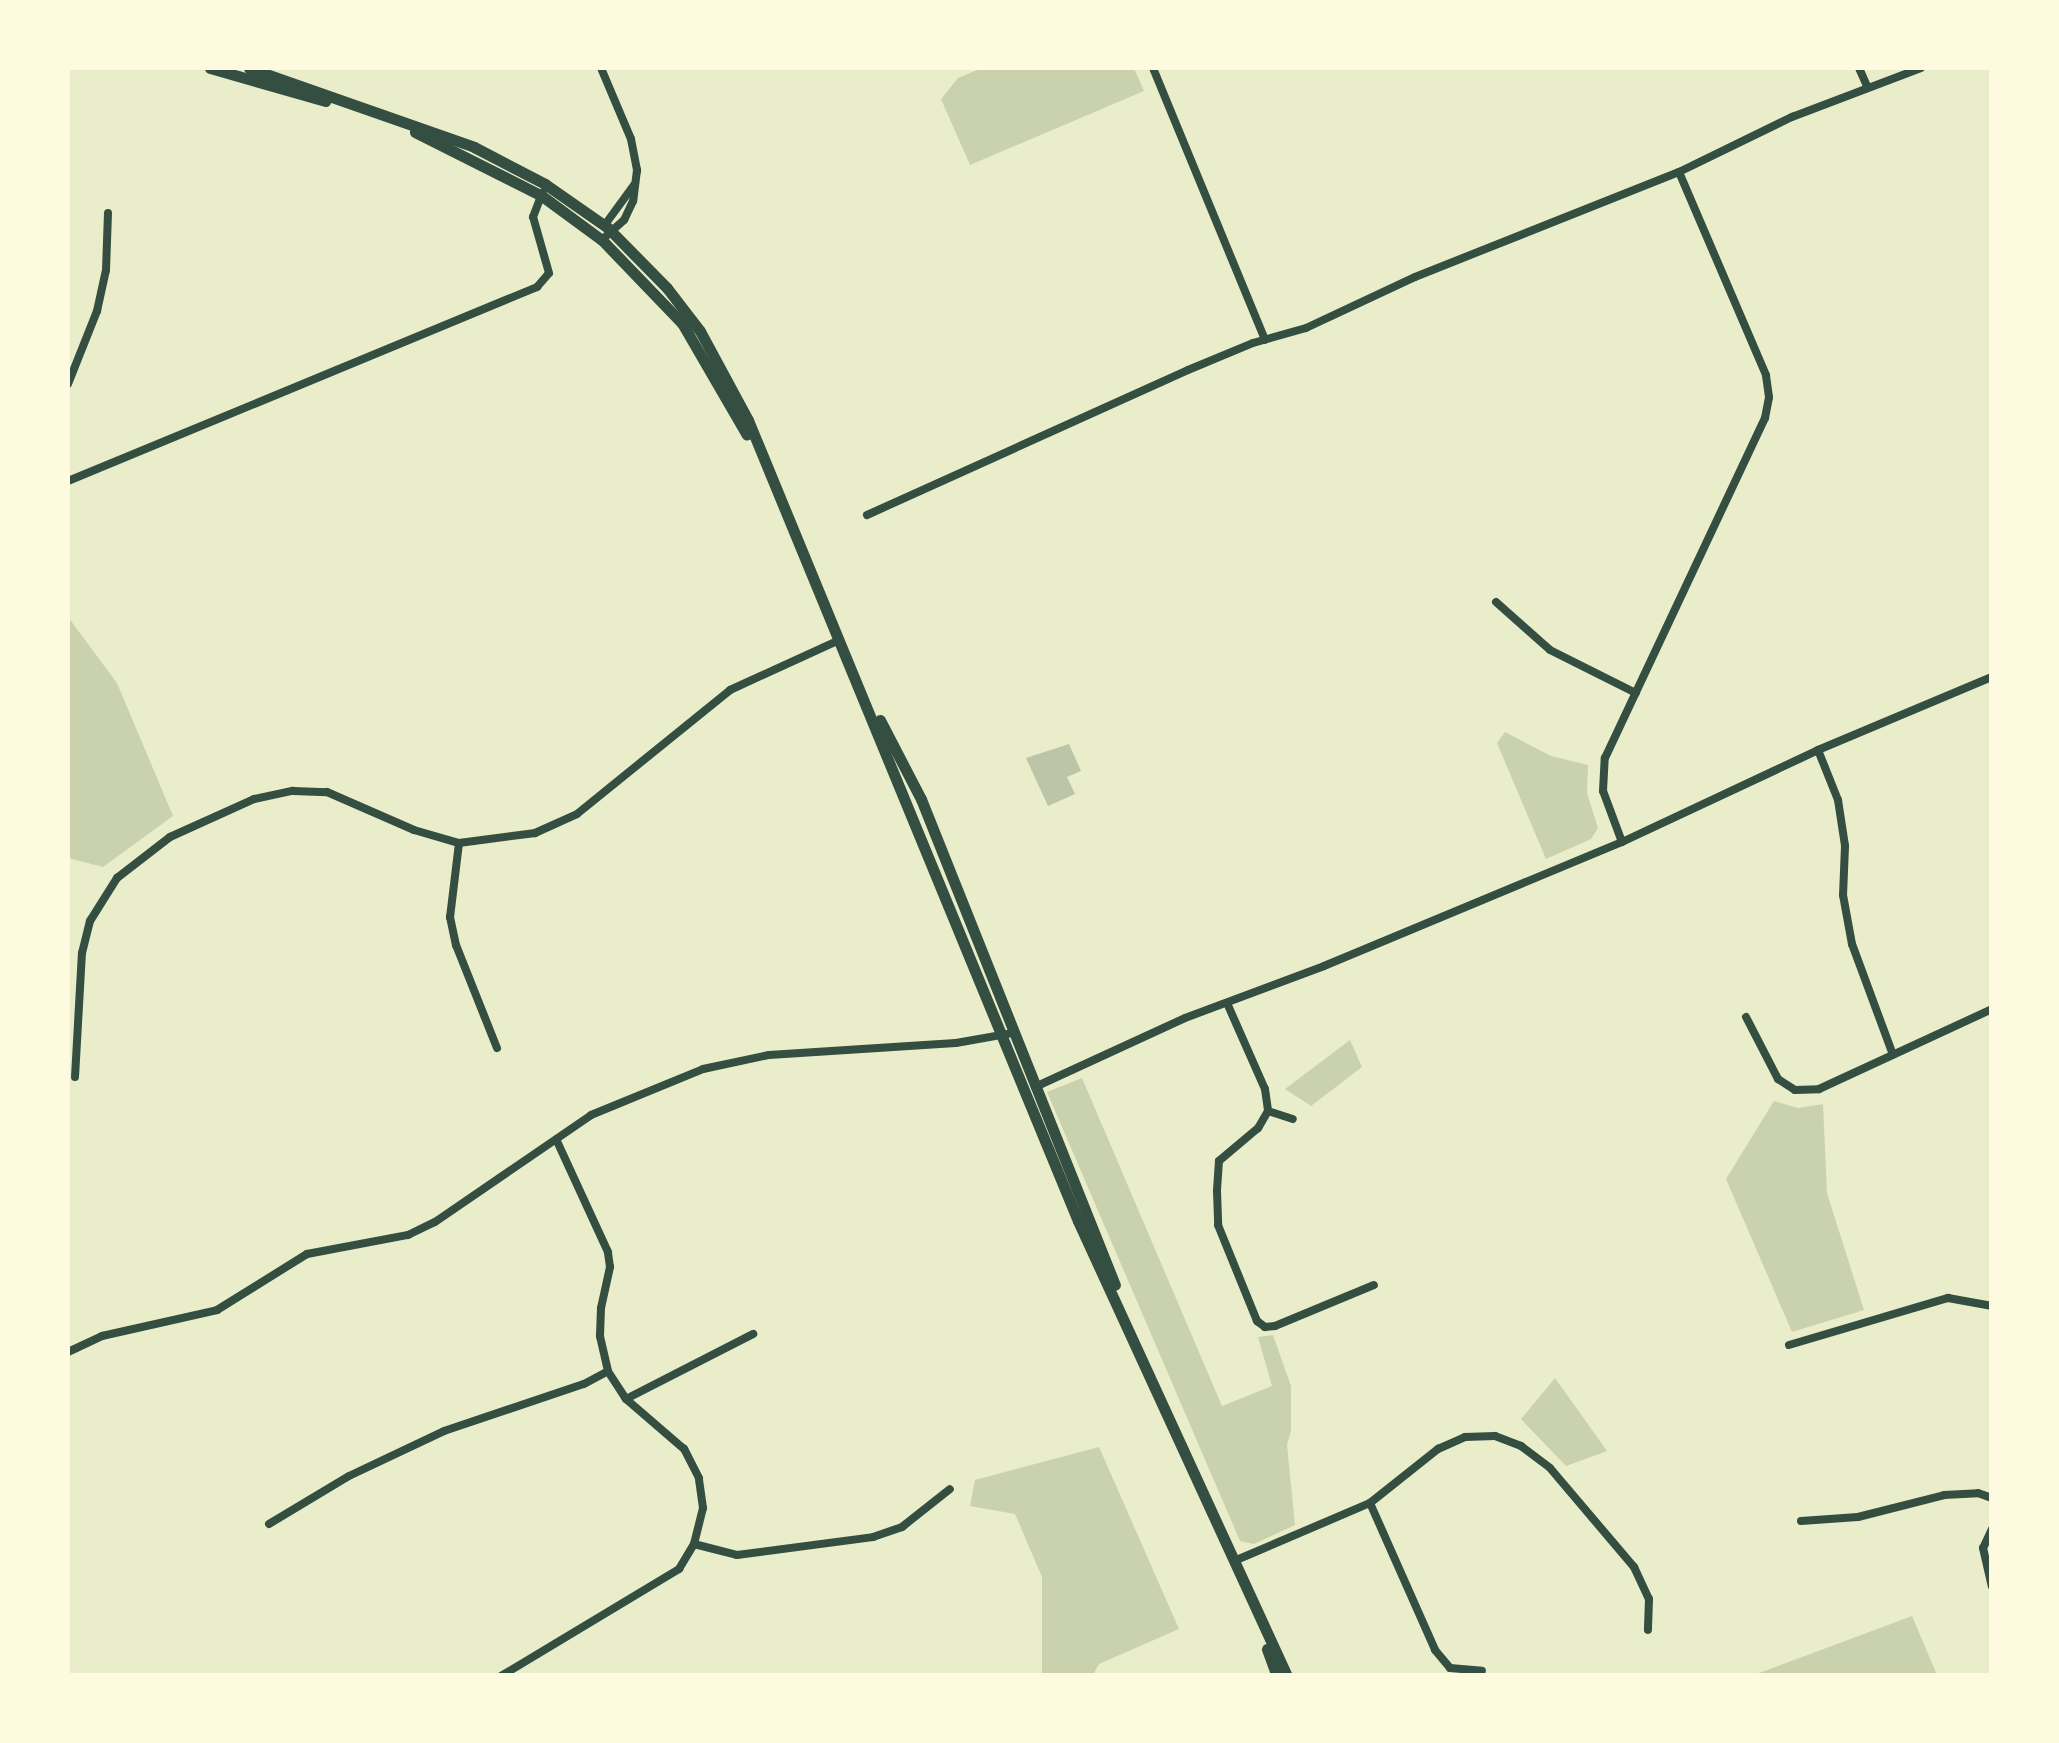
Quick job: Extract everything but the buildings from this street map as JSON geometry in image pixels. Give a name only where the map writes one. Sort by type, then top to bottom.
[{"type":"main road","points":[[210,68],[377,115]]},
{"type":"main road","points":[[249,68],[474,147],[606,231],[667,288],[700,331],[748,420],[858,682],[920,799],[1030,1090],[1144,1359],[1287,1676]]},
{"type":"main road","points":[[1234,1561],[1277,1676]]},
{"type":"street","points":[[601,68],[631,139],[636,181],[628,213],[606,231]]},
{"type":"street","points":[[1154,68],[1265,340]]},
{"type":"street","points":[[1859,68],[1867,86]]},
{"type":"street","points":[[867,515],[1188,370],[1306,328],[1415,277],[1679,172],[1792,117],[1921,68]]},
{"type":"street","points":[[1622,842],[1602,791],[1605,758],[1765,418],[1769,397],[1766,375],[1679,172]]},
{"type":"street","points":[[606,231],[636,181]]},
{"type":"street","points":[[68,481],[537,287],[548,273],[534,216],[544,190]]},
{"type":"street","points":[[68,384],[97,311],[106,270],[108,213]]},
{"type":"street","points":[[1496,602],[1550,650],[1636,693]]},
{"type":"street","points":[[75,1077],[82,953],[90,921],[132,862],[201,822],[254,799],[293,790],[327,792],[414,830],[459,843],[517,837],[577,814],[730,690],[839,640]]},
{"type":"street","points":[[1030,1090],[1228,1003],[1622,842],[1818,750],[1992,677]]},
{"type":"street","points":[[1818,750],[1838,800],[1852,944],[1894,1056]]},
{"type":"street","points":[[459,843],[450,917],[456,945],[497,1048]]},
{"type":"street","points":[[1228,1003],[1265,1090],[1268,1111],[1258,1128],[1219,1161],[1218,1226],[1257,1321],[1265,1327],[1275,1326],[1374,1284]]},
{"type":"street","points":[[1746,1017],[1778,1079],[1795,1090],[1819,1089],[1992,1009]]},
{"type":"street","points":[[68,1352],[102,1336],[218,1310],[307,1254],[408,1235],[435,1222],[556,1139],[618,1103],[737,1059],[956,1044],[1007,1034]]},
{"type":"street","points":[[1268,1111],[1293,1119]]},
{"type":"street","points":[[501,1676],[679,1569],[694,1544],[703,1508],[693,1464],[684,1449],[626,1399],[608,1371],[600,1336],[601,1308],[610,1267],[608,1252],[556,1139]]},
{"type":"street","points":[[1789,1345],[1948,1298],[1992,1306]]},
{"type":"street","points":[[626,1399],[753,1334]]},
{"type":"street","points":[[269,1524],[349,1476],[444,1431],[584,1384],[608,1371]]},
{"type":"street","points":[[1234,1561],[1370,1503],[1438,1449],[1466,1437],[1495,1436],[1521,1446],[1550,1468],[1634,1566],[1649,1599],[1648,1630]]},
{"type":"street","points":[[694,1544],[737,1555],[873,1538],[902,1526],[950,1489]]},
{"type":"street","points":[[1801,1521],[1858,1517],[1944,1495],[1978,1493],[1992,1498]]},
{"type":"street","points":[[1370,1503],[1435,1650],[1450,1668],[1482,1671]]},
{"type":"street","points":[[1992,1528],[1983,1548],[1992,1586]]},
{"type":"green space","points":[[982,68],[1134,68],[1144,91],[970,165],[941,99],[958,78]]},
{"type":"green space","points":[[68,617],[117,683],[173,816],[103,867],[68,858]]},
{"type":"green space","points":[[1505,732],[1551,756],[1588,765],[1587,793],[1598,828],[1591,839],[1546,859],[1497,743]]},
{"type":"green space","points":[[1350,1040],[1362,1067],[1311,1106],[1285,1089]]},
{"type":"green space","points":[[1082,1078],[1222,1406],[1272,1386],[1258,1337],[1273,1335],[1291,1386],[1291,1431],[1287,1445],[1295,1525],[1254,1544],[1240,1541],[1047,1092]]},
{"type":"green space","points":[[1774,1101],[1798,1108],[1823,1104],[1827,1193],[1864,1310],[1792,1332],[1726,1179]]},
{"type":"green space","points":[[1555,1378],[1607,1451],[1566,1466],[1521,1419]]},
{"type":"green space","points":[[1099,1447],[1179,1629],[1099,1664],[1093,1675],[1042,1675],[1042,1577],[1015,1514],[970,1506],[975,1480]]},
{"type":"green space","points":[[1912,1616],[1937,1675],[1754,1675]]}]
